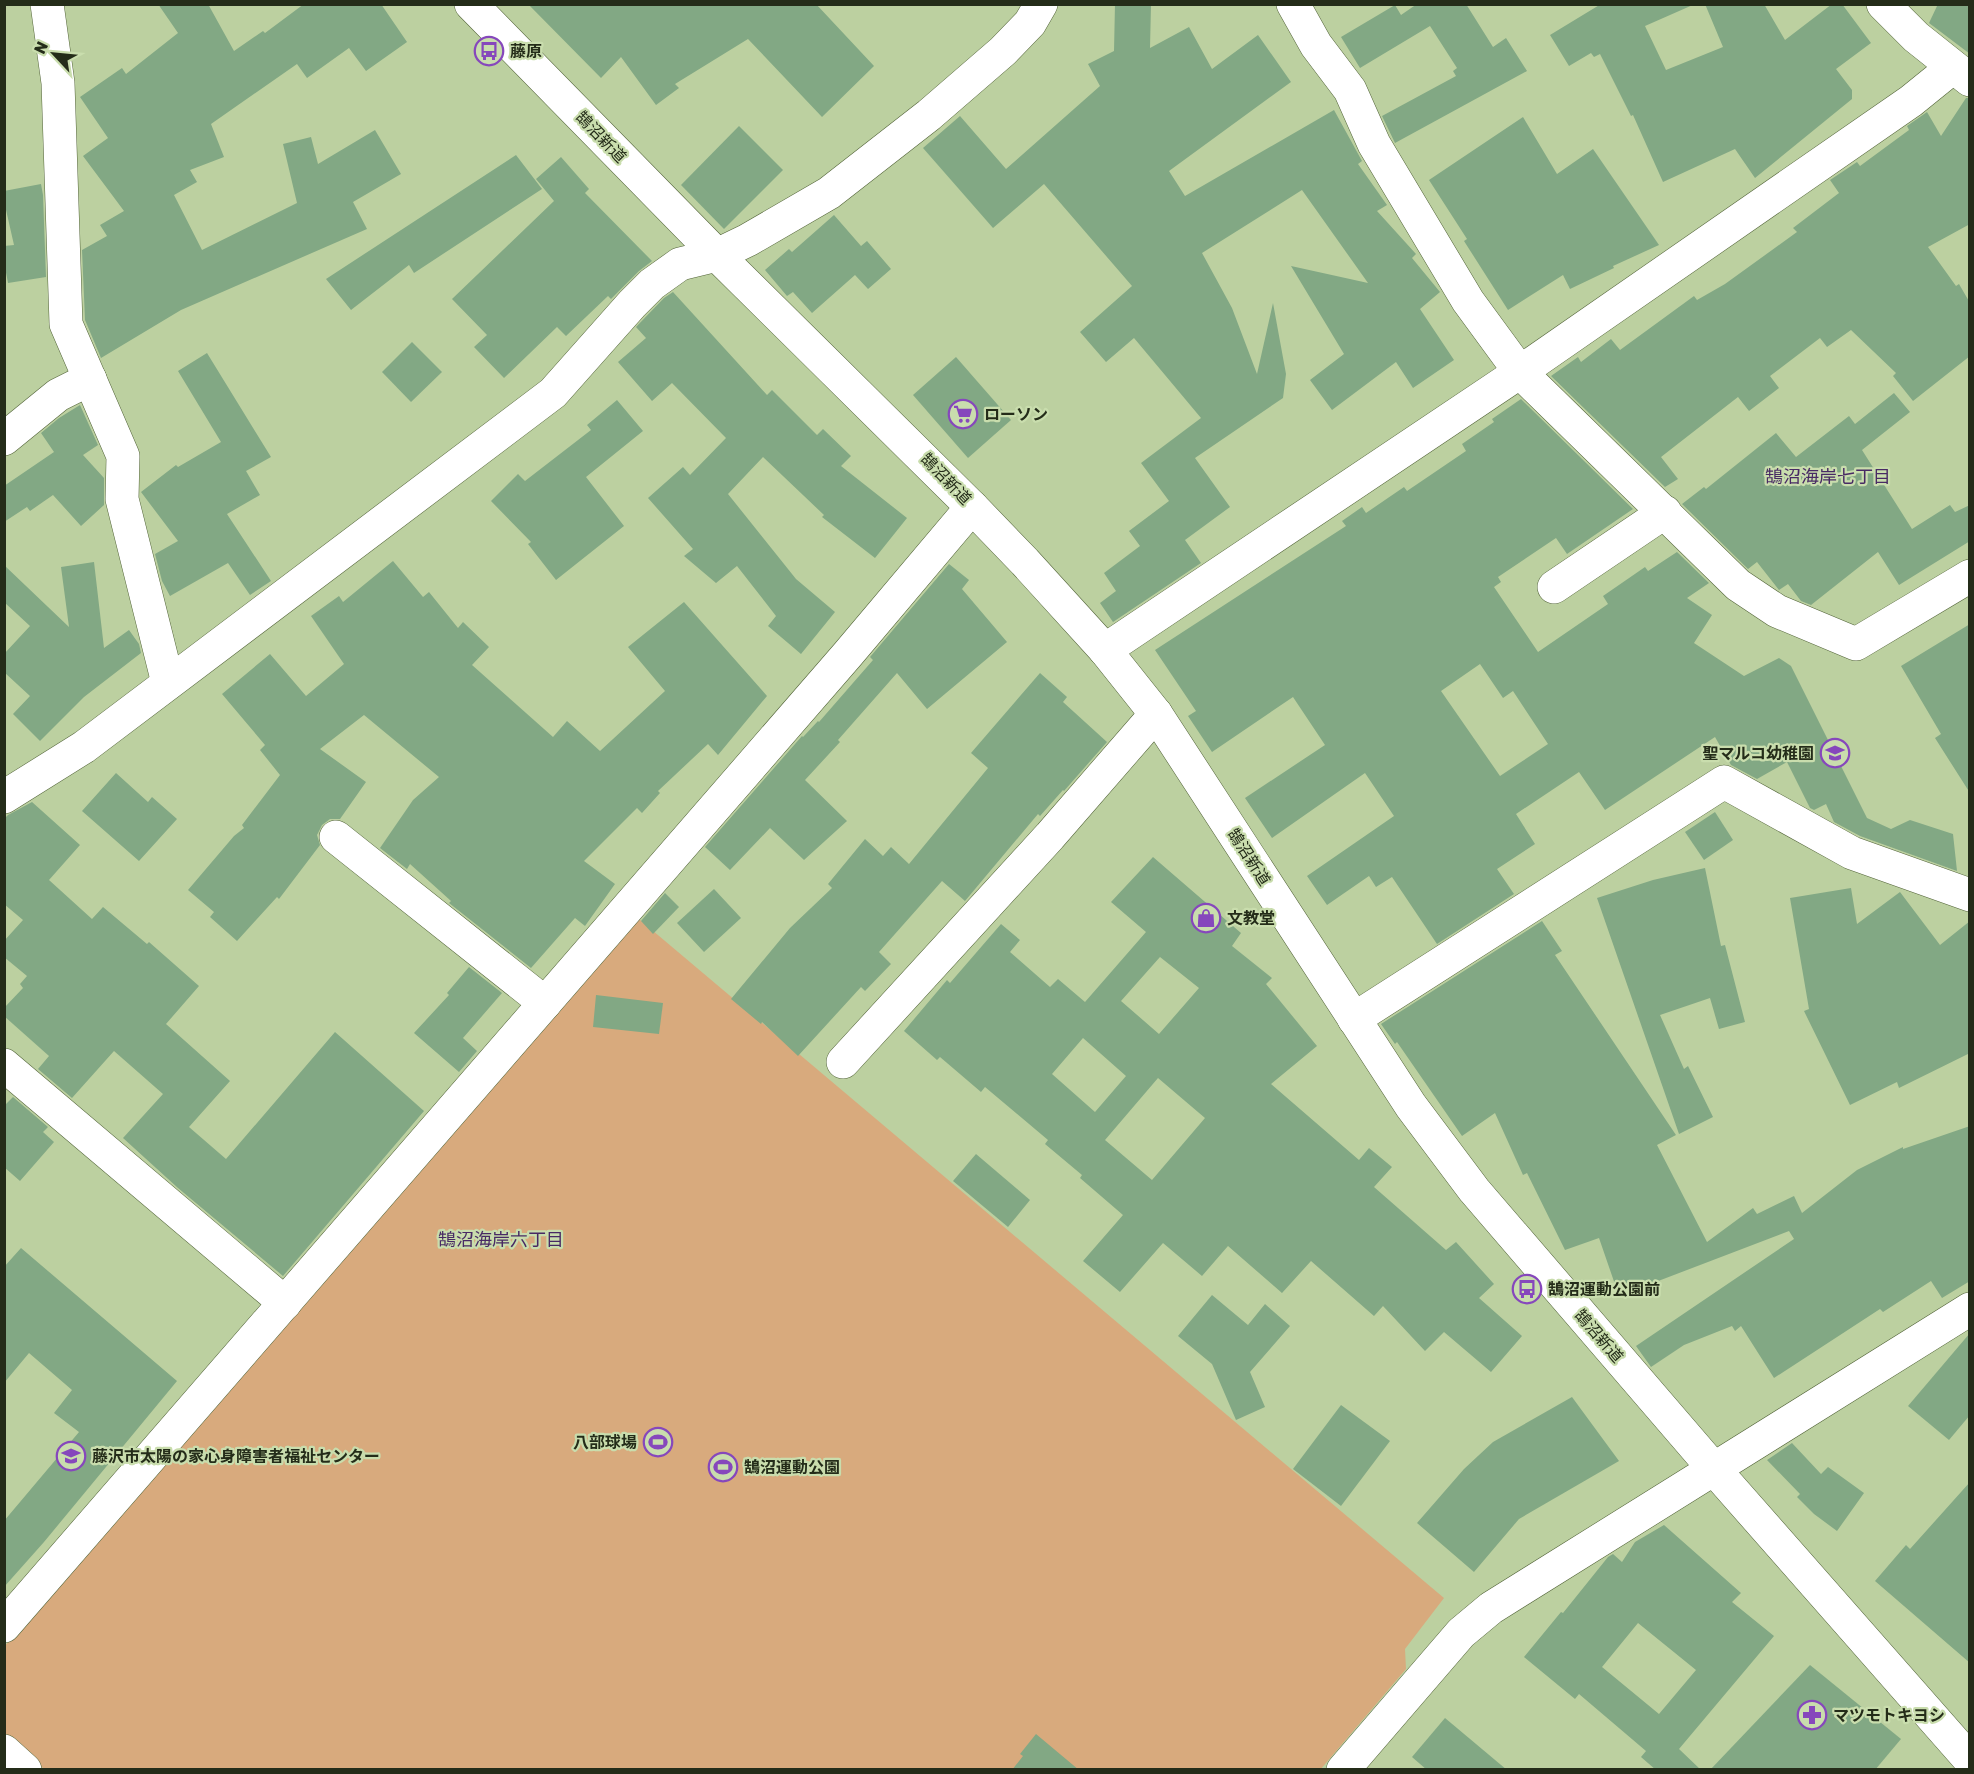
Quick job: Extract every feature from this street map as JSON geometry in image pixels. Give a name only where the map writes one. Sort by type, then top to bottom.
[{"type":"street","points":[[47,4],[57,83],[66,324],[123,456],[122,499],[168,683]]},
{"type":"street","name":"鵠沼新道","points":[[471,4],[717,255],[972,507],[1105,650],[1156,714],[1411,1106],[1474,1190],[1714,1469],[1970,1760]]},
{"type":"street","points":[[4,797],[84,747],[554,393],[652,284],[680,264],[717,255],[748,240],[838,186],[929,115],[1003,51],[1030,23],[1041,4]]},
{"type":"street","points":[[1293,4],[1316,45],[1350,90],[1374,144],[1468,301],[1521,372],[1738,585],[1760,602],[1777,611],[1856,644],[1970,576]]},
{"type":"street","points":[[1105,650],[1521,372],[1911,101],[1961,74],[1916,37],[1883,4]]},
{"type":"street","points":[[10,422],[58,394],[90,380]]},
{"type":"street","points":[[4,1626],[848,654],[972,507]]},
{"type":"street","points":[[1554,587],[1665,512]]},
{"type":"street","points":[[843,1062],[1050,836],[1156,714]]},
{"type":"street","points":[[1354,1019],[1724,782],[1852,853],[1970,895]]},
{"type":"street","points":[[336,837],[545,1003]]},
{"type":"street","points":[[4,1065],[285,1304]]},
{"type":"street","points":[[1343,1770],[1461,1633],[1491,1608],[1970,1309]]},
{"type":"street","points":[[4,1751],[25,1770]]},
{"type":"shaded area","name":"鵠沼運動公園","points":[[633,914],[1444,1598],[1405,1649],[1406,1669],[1320,1770],[44,1769],[5,1733],[4,1647],[288,1311]]},
{"type":"building","points":[[158,4],[208,4],[234,51],[263,31],[265,33],[304,4],[381,4],[407,42],[366,71],[349,48],[307,78],[297,64],[211,124],[224,157],[190,170],[197,182],[174,195],[202,250],[297,203],[283,144],[311,137],[318,164],[375,130],[401,174],[353,202],[367,229],[181,310],[101,358],[85,320],[82,250],[107,236],[100,225],[124,211],[83,156],[108,138],[80,97],[122,68],[126,74],[178,33]]},
{"type":"building","points":[[528,4],[816,4],[874,66],[822,117],[748,39],[675,84],[679,88],[656,105],[621,57],[601,78]]},
{"type":"building","points":[[1115,4],[1151,4],[1150,48],[1189,27],[1212,69],[1258,35],[1291,82],[1169,171],[1185,196],[1334,110],[1362,161],[1358,164],[1387,205],[1377,211],[1416,254],[1412,258],[1440,292],[1420,309],[1454,360],[1413,388],[1396,362],[1332,410],[1310,380],[1344,354],[1291,266],[1368,283],[1302,190],[1202,253],[1232,308],[1257,374],[1273,303],[1286,374],[1283,398],[1195,458],[1230,507],[1185,540],[1201,563],[1113,622],[1100,603],[1116,591],[1104,573],[1140,546],[1129,531],[1169,501],[1141,463],[1201,418],[1134,338],[1106,362],[1080,332],[1132,286],[1044,184],[993,228],[923,148],[960,116],[1006,169],[1100,86],[1088,64],[1114,51]]},
{"type":"building","points":[[1417,4],[1466,4],[1493,47],[1506,38],[1527,71],[1395,143],[1382,116],[1456,76],[1453,71],[1457,68],[1430,26],[1360,68],[1341,37],[1395,5],[1401,15]]},
{"type":"building","points":[[1601,4],[1695,4],[1645,26],[1666,70],[1723,47],[1705,4],[1764,4],[1785,40],[1832,4],[1842,4],[1871,43],[1836,69],[1852,90],[1852,99],[1755,178],[1735,149],[1663,182],[1633,115],[1631,116],[1600,54],[1594,57],[1591,53],[1569,66],[1550,35]]},
{"type":"building","points":[[1938,4],[1970,4],[1970,54],[1929,23]]},
{"type":"building","points":[[1966,98],[1970,98],[1970,224],[1928,247],[1956,286],[1959,284],[1970,303],[1970,356],[1913,401],[1893,376],[1896,373],[1851,330],[1827,347],[1820,338],[1770,376],[1779,388],[1749,411],[1738,397],[1661,457],[1678,479],[1665,487],[1551,376],[1578,357],[1581,362],[1611,339],[1620,350],[1694,296],[1697,300],[1725,284],[1797,232],[1793,228],[1839,193],[1830,180],[1857,162],[1860,166],[1909,130],[1907,126],[1927,112],[1941,136]]},
{"type":"building","points":[[1523,117],[1557,174],[1593,149],[1659,245],[1570,289],[1563,275],[1508,310],[1464,241],[1467,239],[1429,180]]},
{"type":"building","points":[[739,126],[783,170],[724,229],[681,185]]},
{"type":"building","points":[[516,155],[542,189],[414,273],[409,265],[351,310],[326,279]]},
{"type":"building","points":[[561,157],[589,189],[585,193],[652,261],[611,299],[608,296],[566,336],[557,327],[504,378],[474,347],[487,335],[452,299],[554,201],[536,179]]},
{"type":"building","points":[[41,184],[46,277],[8,283],[4,246],[14,245],[4,201],[4,191]]},
{"type":"building","points":[[834,215],[861,246],[867,241],[891,269],[868,289],[855,275],[812,313],[793,292],[787,296],[765,270],[789,249],[792,252]]},
{"type":"building","points":[[673,292],[767,395],[772,390],[817,435],[823,429],[851,456],[841,466],[907,518],[875,558],[822,517],[824,515],[763,457],[728,494],[796,579],[835,612],[801,654],[768,626],[776,616],[737,566],[716,583],[684,556],[693,549],[648,498],[683,467],[690,475],[726,438],[672,383],[652,401],[618,362],[646,338],[636,327],[664,298]]},
{"type":"building","points":[[412,342],[442,372],[411,402],[382,372]]},
{"type":"building","points":[[207,353],[271,457],[246,471],[260,495],[227,514],[271,581],[250,595],[228,563],[170,596],[162,581],[155,554],[178,541],[141,492],[176,465],[178,467],[221,442],[178,371]]},
{"type":"building","points":[[956,357],[1011,420],[968,458],[913,395]]},
{"type":"building","points":[[1894,393],[1910,412],[1862,450],[1912,529],[1950,505],[1955,512],[1970,505],[1970,541],[1899,585],[1878,552],[1811,605],[1801,601],[1788,584],[1779,590],[1757,562],[1748,569],[1682,504],[1704,487],[1706,489],[1776,433],[1796,457],[1849,416],[1855,424]]},
{"type":"building","points":[[1521,399],[1633,509],[1567,554],[1556,538],[1498,577],[1501,582],[1494,587],[1538,652],[1608,604],[1603,596],[1645,567],[1648,571],[1677,552],[1709,583],[1687,598],[1712,615],[1694,643],[1744,676],[1779,658],[1791,666],[1867,818],[1891,829],[1910,820],[1953,834],[1957,871],[1860,836],[1834,822],[1826,804],[1814,810],[1810,808],[1787,762],[1757,779],[1731,765],[1715,737],[1605,810],[1579,772],[1516,814],[1535,844],[1497,869],[1514,894],[1437,944],[1392,877],[1376,887],[1369,876],[1327,905],[1307,876],[1394,816],[1365,773],[1272,838],[1245,798],[1325,745],[1293,697],[1212,752],[1188,716],[1196,711],[1155,650],[1346,526],[1342,521],[1362,507],[1366,513],[1404,487],[1407,491],[1466,451],[1462,444],[1494,422],[1492,419]],"holes":[[[1480,664],[1503,698],[1513,691],[1548,744],[1500,776],[1441,691]]]},
{"type":"building","points":[[617,400],[643,431],[586,477],[624,526],[556,580],[528,544],[531,542],[491,501],[518,474],[525,481],[591,430],[587,425]]},
{"type":"building","points":[[80,405],[98,445],[83,455],[104,478],[104,505],[81,526],[53,495],[30,511],[27,507],[4,522],[4,486],[54,452],[41,433]]},
{"type":"building","points":[[393,561],[423,597],[429,592],[458,628],[463,622],[489,647],[472,665],[553,737],[567,721],[600,751],[665,691],[628,647],[684,602],[767,696],[718,755],[708,744],[658,791],[660,793],[642,813],[637,808],[584,861],[615,884],[585,926],[575,918],[531,968],[449,903],[451,901],[410,864],[407,869],[380,848],[413,800],[439,777],[364,715],[320,749],[366,782],[340,819],[330,819],[322,825],[317,835],[320,845],[279,899],[277,897],[237,941],[210,917],[214,912],[188,890],[234,836],[244,828],[242,825],[280,775],[260,750],[265,745],[222,694],[270,654],[306,696],[344,664],[311,616],[339,596],[343,602]]},
{"type":"building","points":[[94,562],[104,648],[129,630],[139,644],[141,653],[84,697],[40,741],[13,714],[30,696],[4,672],[4,654],[30,626],[4,602],[4,565],[69,627],[61,567]]},
{"type":"building","points":[[949,564],[969,580],[962,589],[1007,642],[927,709],[897,673],[805,780],[847,821],[804,860],[770,828],[730,870],[705,847],[802,736],[819,722],[873,660],[870,657]]},
{"type":"building","points":[[1970,624],[1970,793],[1935,738],[1941,734],[1901,666]]},
{"type":"building","points":[[1040,673],[1067,697],[1063,702],[1107,742],[1064,791],[1040,816],[1038,814],[965,901],[942,881],[879,952],[891,964],[865,991],[861,987],[798,1056],[762,1022],[761,1024],[731,999],[790,928],[832,888],[828,884],[865,839],[883,856],[891,847],[909,864],[988,768],[971,753]]},
{"type":"building","points":[[116,773],[148,802],[152,797],[177,819],[139,861],[82,811]]},
{"type":"building","points":[[32,802],[80,845],[49,880],[92,919],[103,907],[147,944],[149,942],[199,986],[166,1024],[230,1081],[189,1127],[226,1159],[335,1032],[424,1111],[283,1276],[178,1188],[123,1138],[163,1094],[114,1051],[72,1098],[38,1069],[49,1056],[4,1016],[4,1008],[23,988],[20,984],[27,976],[4,957],[4,941],[23,920],[4,904],[4,819]]},
{"type":"building","points":[[1715,812],[1733,840],[1704,860],[1685,832]]},
{"type":"building","points":[[1153,857],[1241,933],[1232,946],[1272,978],[1266,984],[1317,1046],[1271,1084],[1359,1160],[1369,1148],[1392,1167],[1374,1187],[1446,1250],[1456,1242],[1494,1284],[1479,1298],[1522,1336],[1491,1372],[1444,1332],[1425,1351],[1383,1306],[1374,1316],[1311,1261],[1282,1293],[1228,1246],[1202,1276],[1163,1243],[1120,1292],[1083,1261],[1123,1215],[1080,1178],[1082,1175],[1045,1144],[1048,1140],[985,1087],[981,1092],[940,1057],[937,1060],[904,1031],[947,980],[950,983],[1001,924],[1020,940],[1010,952],[1050,987],[1058,979],[1085,1002],[1146,932],[1111,902]],"holes":[[[1160,957],[1199,988],[1159,1034],[1121,1001]],[[1083,1038],[1126,1076],[1095,1112],[1052,1074]],[[1158,1078],[1205,1118],[1152,1180],[1105,1140]]]},
{"type":"building","points":[[1705,868],[1721,946],[1725,945],[1745,1022],[1719,1029],[1710,998],[1660,1015],[1684,1069],[1688,1066],[1713,1117],[1679,1134],[1597,898],[1653,880]]},
{"type":"building","points":[[1851,888],[1857,924],[1900,892],[1940,945],[1970,921],[1970,1053],[1899,1088],[1897,1082],[1850,1105],[1804,1011],[1809,1009],[1790,898]]},
{"type":"building","points":[[714,889],[741,918],[704,952],[677,923]]},
{"type":"building","points":[[665,893],[679,907],[653,934],[641,921]]},
{"type":"building","points":[[1542,921],[1562,951],[1555,955],[1676,1135],[1657,1145],[1707,1242],[1753,1208],[1757,1214],[1794,1196],[1802,1213],[1857,1170],[1903,1147],[1903,1149],[1970,1126],[1970,1281],[1942,1298],[1931,1281],[1883,1312],[1880,1309],[1774,1378],[1741,1326],[1735,1331],[1732,1326],[1684,1345],[1651,1367],[1636,1346],[1794,1239],[1789,1231],[1619,1296],[1599,1238],[1565,1250],[1527,1173],[1523,1175],[1495,1113],[1462,1136],[1397,1042],[1395,1044],[1381,1024]]},
{"type":"building","points":[[469,967],[502,993],[463,1038],[477,1051],[459,1072],[414,1033],[449,995],[447,993]]},
{"type":"building","points":[[596,995],[663,1003],[659,1034],[593,1027]]},
{"type":"building","points":[[13,1097],[48,1127],[43,1132],[54,1142],[20,1181],[4,1167],[4,1106]]},
{"type":"building","points":[[976,1154],[1030,1200],[1008,1227],[953,1181]]},
{"type":"building","points":[[21,1248],[177,1381],[4,1587],[4,1521],[79,1432],[54,1413],[72,1390],[29,1353],[4,1383],[4,1267]]},
{"type":"building","points":[[1212,1295],[1248,1325],[1265,1304],[1290,1326],[1250,1372],[1265,1407],[1236,1420],[1212,1364],[1178,1336]]},
{"type":"building","points":[[1970,1333],[1970,1415],[1949,1440],[1908,1406]]},
{"type":"building","points":[[1572,1397],[1619,1461],[1519,1519],[1474,1572],[1417,1523],[1464,1469],[1493,1442]]},
{"type":"building","points":[[1341,1405],[1390,1441],[1341,1506],[1293,1469]]},
{"type":"building","points":[[1792,1443],[1821,1474],[1828,1467],[1864,1493],[1837,1531],[1814,1514],[1797,1497],[1800,1494],[1767,1460]]},
{"type":"building","points":[[1970,1482],[1970,1663],[1875,1581],[1906,1545],[1910,1549]]},
{"type":"building","points":[[1664,1525],[1741,1593],[1732,1602],[1774,1636],[1679,1749],[1701,1770],[1656,1770],[1641,1757],[1646,1751],[1579,1694],[1575,1699],[1524,1657],[1608,1557],[1613,1554],[1622,1562],[1635,1542]],"holes":[[[1638,1623],[1696,1670],[1659,1714],[1602,1667]]]},
{"type":"building","name":"マツモトキヨシ","points":[[1810,1665],[1901,1739],[1875,1770],[1710,1770]]},
{"type":"building","points":[[1445,1718],[1507,1770],[1427,1770],[1412,1757]]},
{"type":"building","points":[[1036,1734],[1079,1770],[1012,1770],[1023,1756],[1020,1754]]},
{"type":"place","name":"藤原","points":[[489,51]]},
{"type":"place","name":"ローソン","points":[[963,414]]},
{"type":"place","name":"聖マルコ幼稚園","points":[[1835,753]]},
{"type":"place","name":"文教堂","points":[[1206,918]]},
{"type":"place","name":"鵠沼運動公園前","points":[[1527,1289]]},
{"type":"place","name":"八部球場","points":[[658,1442]]},
{"type":"place","name":"藤沢市太陽の家心身障害者福祉センター","points":[[71,1456]]},
{"type":"place","name":"鵠沼運動公園","points":[[723,1467]]},
{"type":"place","name":"マツモトキヨシ","points":[[1812,1715]]},
{"type":"district","name":"鵠沼海岸七丁目","points":[[1828,477]]},
{"type":"district","name":"鵠沼海岸六丁目","points":[[501,1240]]}]
